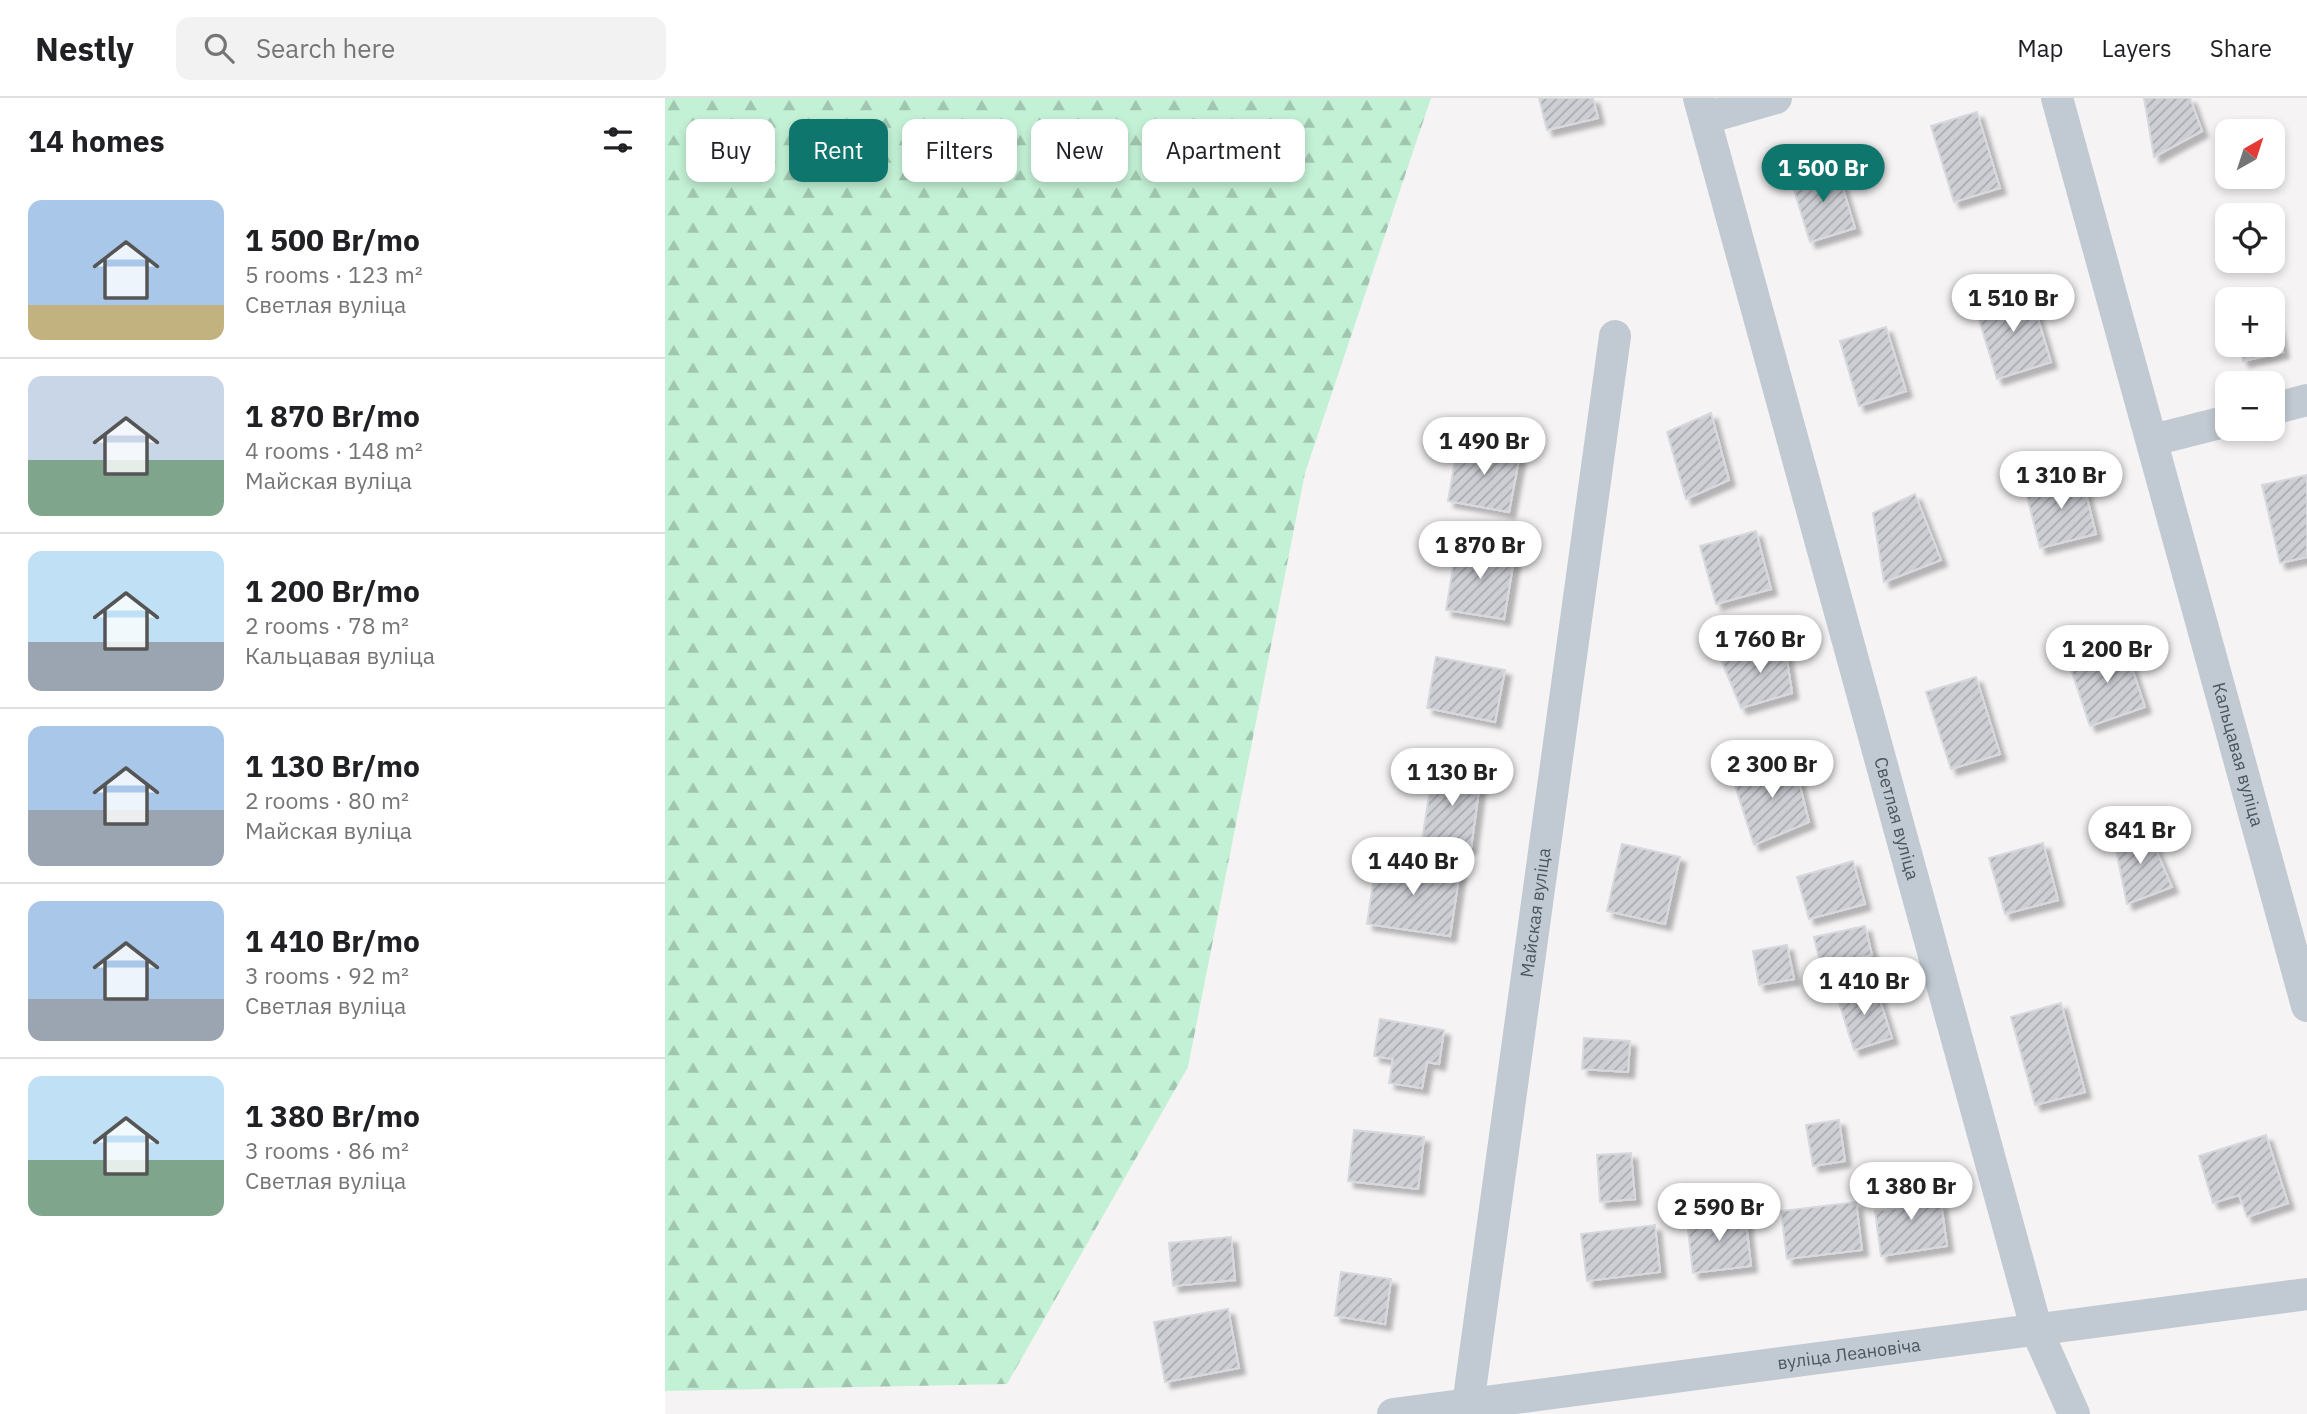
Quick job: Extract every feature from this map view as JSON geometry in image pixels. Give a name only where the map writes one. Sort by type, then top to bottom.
[{"type":"street","points":[[1702,108],[1776,98]]},
{"type":"street","name":"Кальцавая вуліца","points":[[2057,98],[2307,1006]]},
{"type":"street","name":"Светлая вуліца","points":[[1702,108],[2037,1331],[2074,1414]]},
{"type":"street","name":"Майская вуліца","points":[[1468,1405],[1615,336]]},
{"type":"street","points":[[2285,406],[2307,400]]},
{"type":"street","points":[[2153,440],[2215,424]]},
{"type":"street","name":"вуліца Леановіча","points":[[1413,1413],[2307,1294]]},
{"type":"green space","points":[[665,98],[1431,98],[1305,473],[1188,1067],[1007,1384],[665,1391]]},
{"type":"building","points":[[1539,98],[1593,98],[1598,118],[1547,130]]},
{"type":"building","points":[[2144,98],[2190,98],[2202,131],[2154,157]]},
{"type":"building","points":[[1977,112],[2000,188],[1954,202],[1931,126]]},
{"type":"building","points":[[1836,166],[1855,228],[1810,242],[1791,180]]},
{"type":"building","points":[[2029,289],[2051,362],[1997,379],[1975,306]]},
{"type":"building","points":[[1886,327],[1906,391],[1859,406],[1840,341]]},
{"type":"building","points":[[2242,357],[2261,357],[2243,361]]},
{"type":"building","points":[[1711,413],[1729,480],[1686,499],[1667,432]]},
{"type":"building","points":[[1458,443],[1520,454],[1509,512],[1448,501]]},
{"type":"building","points":[[2081,474],[2096,534],[2040,548],[2025,488]]},
{"type":"building","points":[[2307,475],[2307,557],[2280,563],[2262,485]]},
{"type":"building","points":[[1915,494],[1941,560],[1884,582],[1873,513]]},
{"type":"building","points":[[1756,531],[1771,589],[1716,604],[1700,546]]},
{"type":"building","points":[[1457,543],[1515,553],[1504,619],[1446,610]]},
{"type":"building","points":[[1784,640],[1792,693],[1741,708],[1722,662]]},
{"type":"building","points":[[2124,645],[2145,707],[2090,726],[2069,663]]},
{"type":"building","points":[[1436,657],[1505,670],[1495,722],[1427,708]]},
{"type":"building","points":[[1976,677],[2000,754],[1951,769],[1926,692]]},
{"type":"building","points":[[1792,754],[1809,822],[1754,845],[1733,779]]},
{"type":"building","points":[[1433,769],[1481,775],[1471,848],[1422,841]]},
{"type":"building","points":[[2146,827],[2172,887],[2127,904],[2114,840]]},
{"type":"building","points":[[2043,843],[2058,900],[2005,914],[1989,858]]},
{"type":"building","points":[[1622,844],[1680,857],[1665,924],[1607,911]]},
{"type":"building","points":[[1377,857],[1460,870],[1450,936],[1367,924]]},
{"type":"building","points":[[1853,861],[1865,904],[1809,919],[1797,877]]},
{"type":"building","points":[[1865,926],[1872,955],[1821,967],[1814,937]]},
{"type":"building","points":[[1787,945],[1794,979],[1759,985],[1753,951]]},
{"type":"building","points":[[1875,985],[1892,1038],[1854,1050],[1837,996]]},
{"type":"building","points":[[2061,1003],[2085,1092],[2035,1105],[2011,1017]]},
{"type":"building","points":[[1380,1019],[1444,1030],[1439,1064],[1427,1062],[1422,1088],[1389,1083],[1393,1059],[1374,1056]]},
{"type":"building","points":[[1584,1038],[1630,1041],[1628,1072],[1582,1069]]},
{"type":"building","points":[[1839,1120],[1845,1161],[1813,1166],[1806,1125]]},
{"type":"building","points":[[1354,1130],[1424,1137],[1418,1189],[1348,1181]]},
{"type":"building","points":[[2266,1135],[2288,1203],[2247,1217],[2239,1195],[2213,1203],[2199,1156]]},
{"type":"building","points":[[1631,1153],[1635,1199],[1600,1202],[1597,1155]]},
{"type":"building","points":[[1929,1182],[1932,1204],[1941,1203],[1947,1246],[1881,1256],[1875,1211],[1898,1208],[1895,1187]]},
{"type":"building","points":[[1856,1202],[1862,1250],[1787,1259],[1781,1211]]},
{"type":"building","points":[[1745,1214],[1751,1266],[1693,1273],[1687,1221]]},
{"type":"building","points":[[1655,1225],[1660,1272],[1587,1281],[1581,1234]]},
{"type":"building","points":[[1231,1237],[1235,1280],[1173,1286],[1169,1243]]},
{"type":"building","points":[[1341,1272],[1391,1279],[1385,1324],[1335,1316]]},
{"type":"building","points":[[1228,1309],[1239,1368],[1165,1382],[1154,1322]]}]
